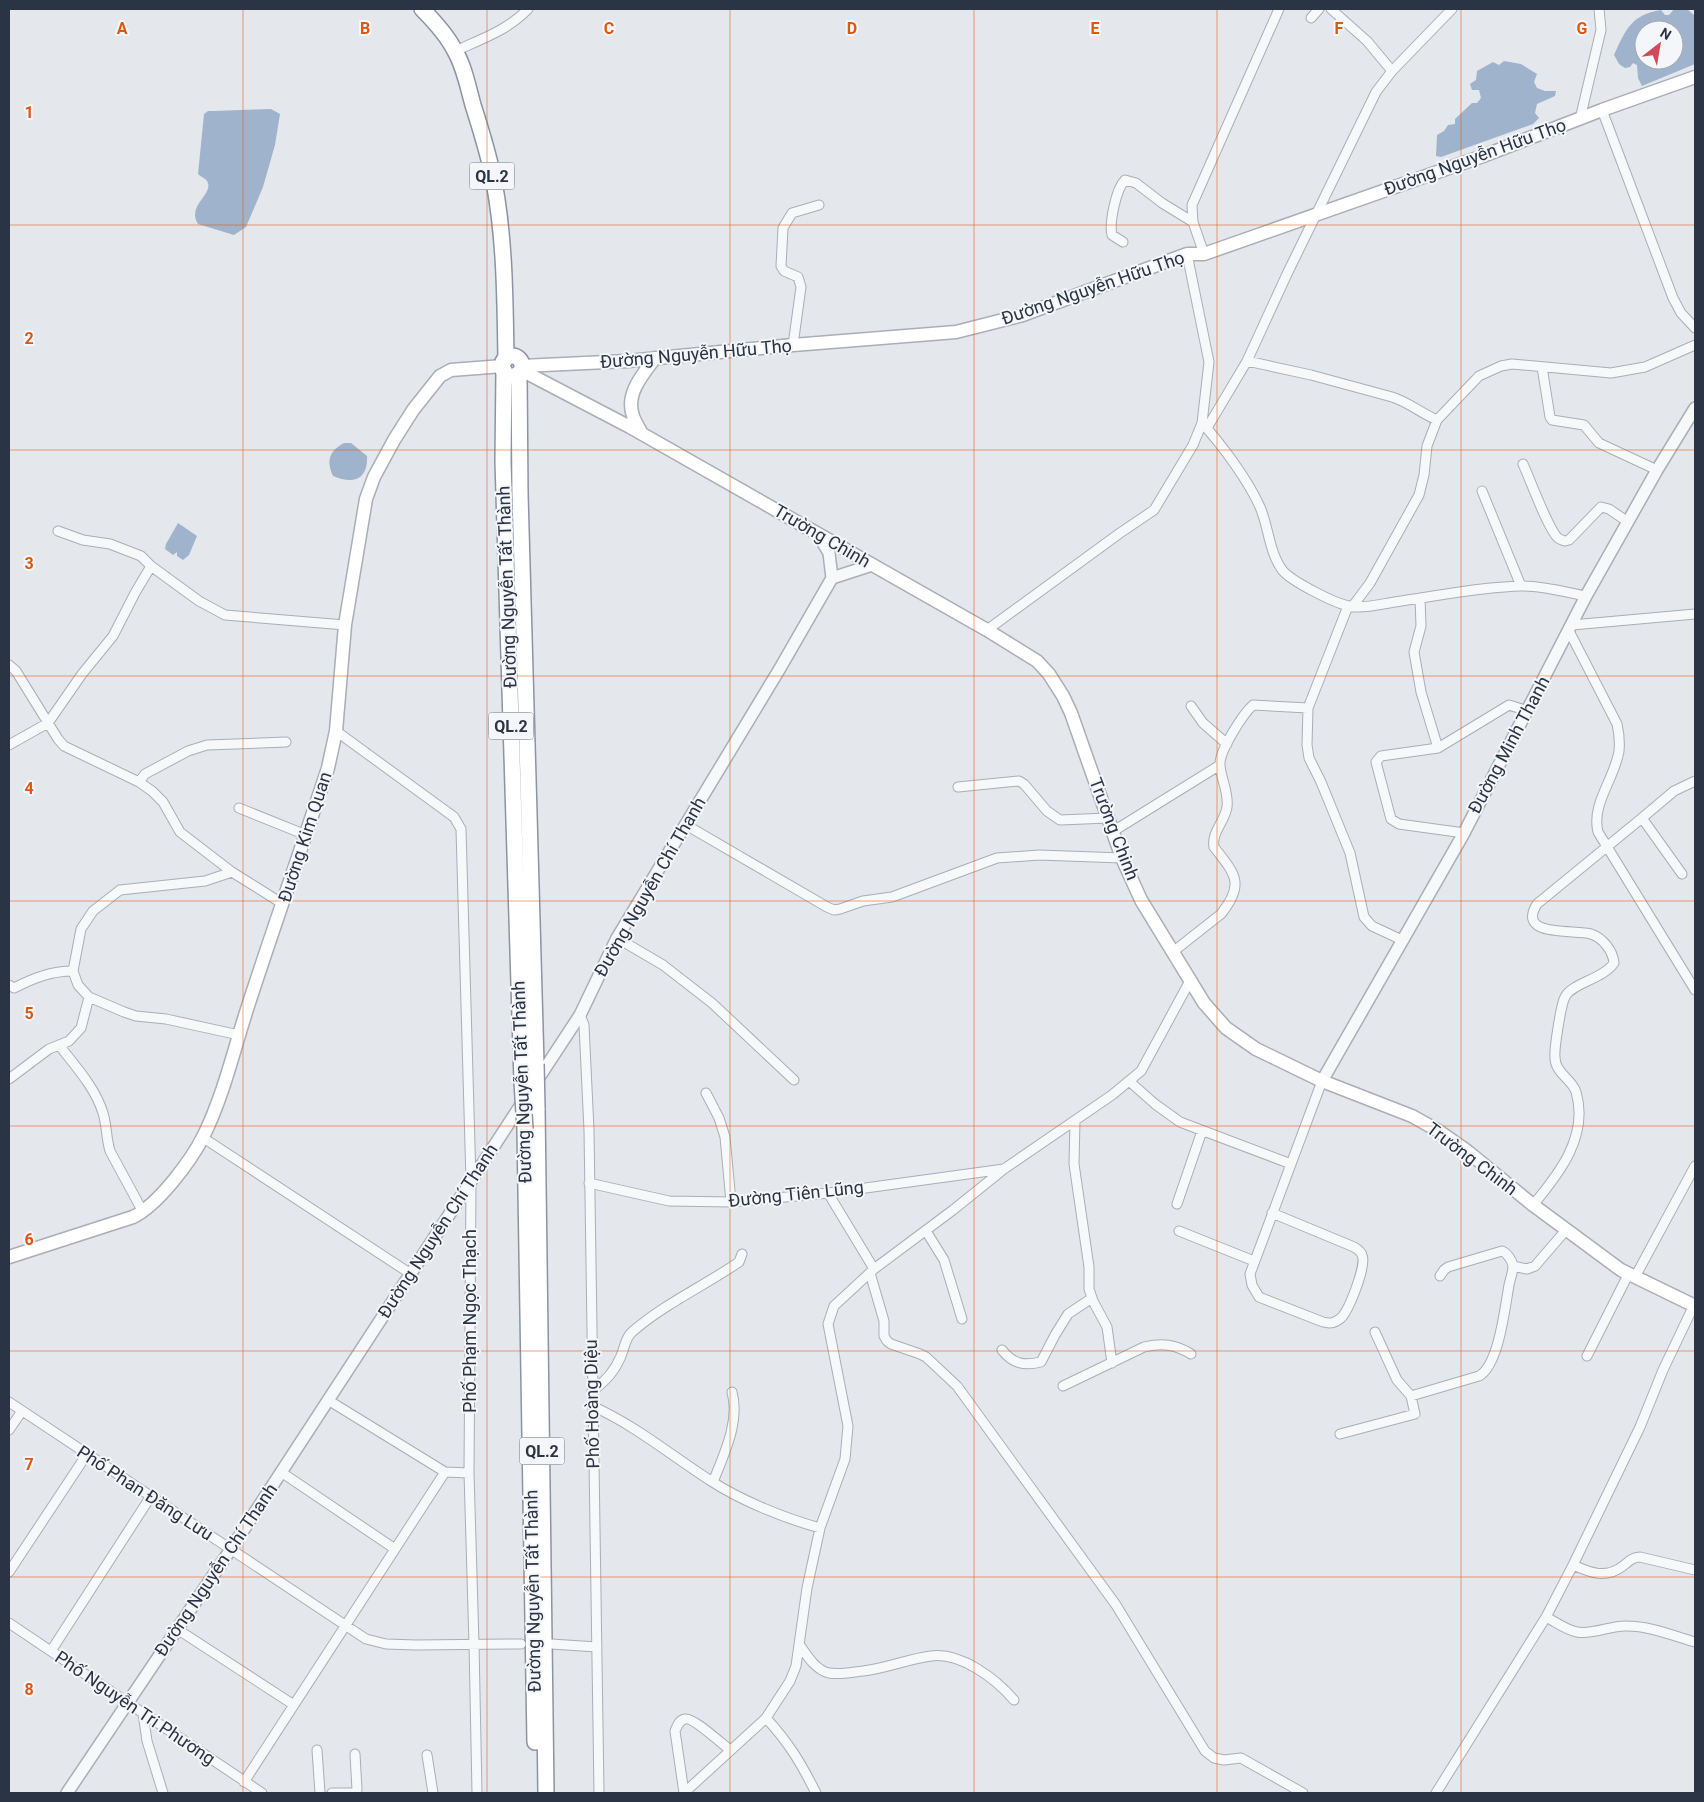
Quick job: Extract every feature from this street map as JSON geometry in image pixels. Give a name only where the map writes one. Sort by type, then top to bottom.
[{"type":"highway","name":"QL.2","points":[[422,9],[456,51],[483,136],[494,182],[501,243],[504,365]]},
{"type":"highway","points":[[504,365],[509,357],[516,358],[522,363],[521,370]]},
{"type":"highway","name":"Đường Nguyễn Tất Thành","points":[[504,365],[503,462],[525,1129],[536,1793]]},
{"type":"highway","name":"Đường Nguyễn Tất Thành","points":[[521,370],[520,494],[537,1108],[546,1793]]},
{"type":"main road","name":"Đường Nguyễn Hữu Thọ","points":[[521,370],[956,332],[1023,315],[1187,254],[1204,254],[1483,156],[1602,110],[1695,77]]},
{"type":"main road","points":[[642,434],[632,414],[633,396],[640,379],[655,358]]},
{"type":"main road","name":"Đường Kim Quan","points":[[10,1253],[133,1217],[143,1212],[173,1180],[202,1137],[214,1112],[328,768],[336,731],[345,625],[366,499],[374,477],[413,410],[444,372],[470,367],[504,365]]},
{"type":"main road","name":"Trường Chinh","points":[[521,370],[642,434],[987,630],[1037,661],[1049,674],[1071,712],[1112,832],[1141,900],[1204,1003],[1226,1028],[1256,1049],[1322,1081],[1412,1116],[1437,1130],[1467,1151],[1566,1230],[1632,1275],[1695,1305]]},
{"type":"street","points":[[456,51],[496,33],[528,9]]},
{"type":"street","points":[[1204,254],[1191,212],[1194,199],[1279,9]]},
{"type":"street","points":[[1311,18],[1319,9]]},
{"type":"street","points":[[1331,9],[1367,41],[1392,70]]},
{"type":"street","points":[[987,630],[1154,510],[1204,426],[1247,362],[1287,274],[1376,92],[1392,70],[1452,9]]},
{"type":"street","points":[[1580,119],[1601,30],[1599,9]]},
{"type":"street","points":[[1602,110],[1673,298],[1681,313],[1695,328]]},
{"type":"street","points":[[1123,242],[1112,235],[1110,225],[1118,194],[1124,180],[1136,183],[1162,203],[1193,222]]},
{"type":"street","points":[[793,345],[801,287],[798,277],[784,271],[781,266],[783,228],[792,213],[819,205]]},
{"type":"street","points":[[1187,254],[1209,362],[1204,426],[1248,486],[1260,507],[1271,540],[1274,556],[1292,580],[1350,606],[1521,586],[1538,586],[1586,596]]},
{"type":"street","points":[[1402,940],[1372,926],[1364,917],[1350,854],[1321,782],[1309,758],[1307,738],[1308,708],[1350,606],[1370,583],[1418,495],[1424,475],[1427,446],[1437,420],[1479,376],[1501,366],[1512,364],[1611,373],[1645,367],[1695,345]]},
{"type":"street","points":[[1247,362],[1311,375],[1392,396],[1403,400],[1425,415],[1437,420]]},
{"type":"street","points":[[1542,368],[1552,420],[1584,426],[1599,443],[1657,470]]},
{"type":"street","name":"Đường Minh Thanh","points":[[1322,1081],[1464,833],[1586,596],[1657,470],[1695,408]]},
{"type":"street","points":[[1523,464],[1558,538],[1565,541],[1569,540],[1601,507],[1609,509],[1628,522]]},
{"type":"street","points":[[1482,491],[1521,586]]},
{"type":"street","points":[[58,531],[83,540],[110,544],[141,556],[151,566],[199,602],[226,615],[345,625]]},
{"type":"street","points":[[817,533],[829,553],[832,578],[872,565]]},
{"type":"street","points":[[9,745],[48,723],[82,674],[113,636],[151,566]]},
{"type":"street","name":"Đường Nguyễn Chí Thanh","points":[[67,1793],[231,1549],[580,1015],[617,938],[832,578]]},
{"type":"street","points":[[1420,598],[1421,626],[1414,652],[1421,692],[1438,748]]},
{"type":"street","points":[[1695,614],[1570,628],[1617,724],[1620,738],[1619,752],[1597,813],[1595,822],[1598,832],[1695,990]]},
{"type":"street","points":[[9,665],[16,671],[64,746],[139,782],[152,791],[163,802],[180,832],[232,872],[283,904]]},
{"type":"street","points":[[1174,952],[1221,914],[1227,907],[1234,889],[1236,878],[1214,847],[1213,842],[1227,808],[1227,791],[1220,765],[1227,744],[1254,705],[1308,708]]},
{"type":"street","points":[[1191,706],[1203,723],[1227,744]]},
{"type":"street","points":[[1464,833],[1399,824],[1391,819],[1376,762],[1378,757],[1438,748],[1509,706],[1528,711]]},
{"type":"street","name":"Phố Phạm Ngọc Thạch","points":[[336,731],[454,818],[461,829],[471,1181],[469,1473],[477,1793]]},
{"type":"street","points":[[139,782],[145,774],[188,751],[207,745],[286,742]]},
{"type":"street","points":[[1112,832],[1220,765]]},
{"type":"street","points":[[958,787],[1019,781],[1024,784],[1047,811],[1060,820],[1108,818]]},
{"type":"street","points":[[1533,1205],[1563,1167],[1576,1134],[1578,1099],[1575,1089],[1559,1070],[1554,1055],[1564,999],[1572,990],[1610,970],[1614,964],[1614,956],[1607,946],[1589,933],[1544,929],[1534,922],[1532,912],[1537,904],[1674,791],[1695,781]]},
{"type":"street","points":[[239,808],[306,835]]},
{"type":"street","points":[[1642,818],[1682,874]]},
{"type":"street","points":[[686,825],[834,910],[892,897],[997,858],[1039,855],[1122,858]]},
{"type":"street","points":[[232,872],[204,881],[120,890],[93,911],[81,929],[73,971],[78,985],[89,996],[136,1016],[166,1018],[239,1035]]},
{"type":"street","points":[[617,938],[663,966],[712,1003],[794,1080]]},
{"type":"street","points":[[9,985],[14,988],[46,974],[73,971]]},
{"type":"street","points":[[684,1793],[766,1718],[790,1681],[796,1666],[807,1588],[820,1528],[845,1459],[848,1426],[828,1324],[834,1306],[872,1271],[1004,1169],[1112,1095],[1141,1071],[1191,979]]},
{"type":"street","points":[[9,1079],[49,1049],[69,1042],[81,1028],[89,996]]},
{"type":"street","name":"Phố Hoàng Diệu","points":[[580,1015],[584,1025],[589,1183],[599,1793]]},
{"type":"street","points":[[59,1044],[97,1098],[107,1126],[107,1140],[110,1151],[143,1212]]},
{"type":"street","points":[[1129,1081],[1166,1113],[1180,1122],[1202,1132],[1291,1164]]},
{"type":"street","points":[[1272,1213],[1354,1247],[1362,1255],[1364,1263],[1362,1273],[1345,1313],[1336,1322],[1328,1323],[1259,1297],[1252,1285],[1250,1274],[1254,1261],[1272,1213],[1291,1164],[1322,1081]]},
{"type":"street","points":[[706,1093],[719,1118],[725,1137],[731,1202]]},
{"type":"street","points":[[1075,1121],[1074,1164],[1089,1267],[1089,1289],[1107,1327],[1112,1363]]},
{"type":"street","points":[[1177,1204],[1202,1132]]},
{"type":"street","points":[[202,1137],[411,1274]]},
{"type":"street","points":[[1587,1356],[1695,1166]]},
{"type":"street","name":"Đường Tiên Lũng","points":[[589,1183],[669,1201],[731,1202],[828,1193],[1004,1169]]},
{"type":"street","points":[[828,1193],[872,1271],[884,1321],[884,1336],[887,1341],[926,1357],[957,1386],[1116,1606],[1205,1751],[1214,1758],[1224,1760],[1241,1758],[1303,1793]]},
{"type":"street","points":[[1513,1266],[1527,1269],[1535,1266],[1566,1230]]},
{"type":"street","points":[[926,1231],[944,1260],[962,1319]]},
{"type":"street","points":[[1178,1231],[1254,1261]]},
{"type":"street","points":[[1411,1396],[1479,1376],[1487,1370],[1495,1352],[1503,1325],[1513,1266],[1507,1253],[1502,1251],[1448,1267],[1440,1276]]},
{"type":"street","points":[[592,1391],[609,1377],[621,1356],[626,1339],[631,1333],[654,1315],[739,1262],[742,1254]]},
{"type":"street","points":[[1002,1350],[1009,1359],[1020,1364],[1041,1362],[1054,1334],[1068,1314],[1092,1298]]},
{"type":"street","points":[[1436,1793],[1546,1617],[1640,1427],[1663,1370],[1695,1305]]},
{"type":"street","points":[[1340,1434],[1414,1415],[1414,1405],[1411,1396],[1397,1380],[1375,1332]]},
{"type":"street","points":[[1063,1386],[1144,1347],[1170,1344],[1191,1354]]},
{"type":"street","points":[[713,1482],[722,1460],[734,1418],[735,1405],[732,1392]]},
{"type":"street","points":[[328,1400],[445,1472],[469,1473]]},
{"type":"street","name":"Phố Phan Đăng Lưu","points":[[9,1402],[366,1639],[386,1644],[520,1644]]},
{"type":"street","points":[[592,1406],[613,1415],[713,1482],[788,1519],[820,1528]]},
{"type":"street","points":[[9,1430],[22,1411]]},
{"type":"street","points":[[9,1572],[87,1454]]},
{"type":"street","points":[[281,1472],[395,1549]]},
{"type":"street","points":[[244,1782],[445,1472]]},
{"type":"street","points":[[51,1651],[151,1496]]},
{"type":"street","points":[[1573,1565],[1600,1575],[1617,1570],[1635,1557],[1640,1557],[1695,1570]]},
{"type":"street","points":[[1546,1617],[1580,1632],[1617,1626],[1641,1627],[1695,1642]]},
{"type":"street","name":"Phố Nguyễn Tri Phương","points":[[9,1623],[262,1793]]},
{"type":"street","points":[[177,1629],[294,1705]]},
{"type":"street","points":[[551,1644],[597,1646]]},
{"type":"street","points":[[799,1644],[813,1663],[828,1673],[883,1668],[932,1656],[946,1656],[958,1660],[988,1676],[1014,1700]]},
{"type":"street","points":[[143,1713],[147,1741],[162,1793]]},
{"type":"street","points":[[766,1718],[784,1737],[799,1760],[816,1793]]},
{"type":"street","points":[[684,1793],[675,1730],[677,1724],[689,1719],[730,1750]]},
{"type":"street","points":[[318,1750],[320,1793]]},
{"type":"street","points":[[332,1793],[354,1793],[357,1790],[355,1754]]},
{"type":"street","points":[[427,1756],[433,1793]]},
{"type":"water","points":[[1674,9],[1687,9],[1695,16],[1695,64],[1684,69],[1684,20],[1636,20],[1643,15],[1661,10],[1665,15],[1669,15]]},
{"type":"water","points":[[1634,22],[1634,64],[1625,68],[1619,64],[1614,55]]},
{"type":"water","points":[[1504,61],[1521,64],[1537,74],[1534,82],[1537,88],[1545,91],[1556,91],[1555,96],[1537,104],[1535,113],[1539,118],[1533,124],[1441,157],[1436,156],[1437,135],[1444,131],[1448,125],[1455,124],[1455,119],[1472,103],[1477,103],[1481,98],[1479,90],[1472,90],[1470,84],[1476,80],[1477,71],[1493,62],[1499,65]]},
{"type":"water","points":[[1637,70],[1681,70],[1642,86],[1638,78]]},
{"type":"water","points":[[271,109],[280,114],[275,145],[263,187],[246,227],[234,235],[198,224],[195,211],[208,186],[207,181],[198,174],[204,114],[208,111]]},
{"type":"water","points":[[344,443],[351,443],[367,456],[365,471],[358,478],[352,480],[333,476],[331,471],[330,457],[335,449]]},
{"type":"water","points":[[178,523],[197,536],[189,555],[183,560],[177,556],[177,552],[173,555],[165,549]]}]
